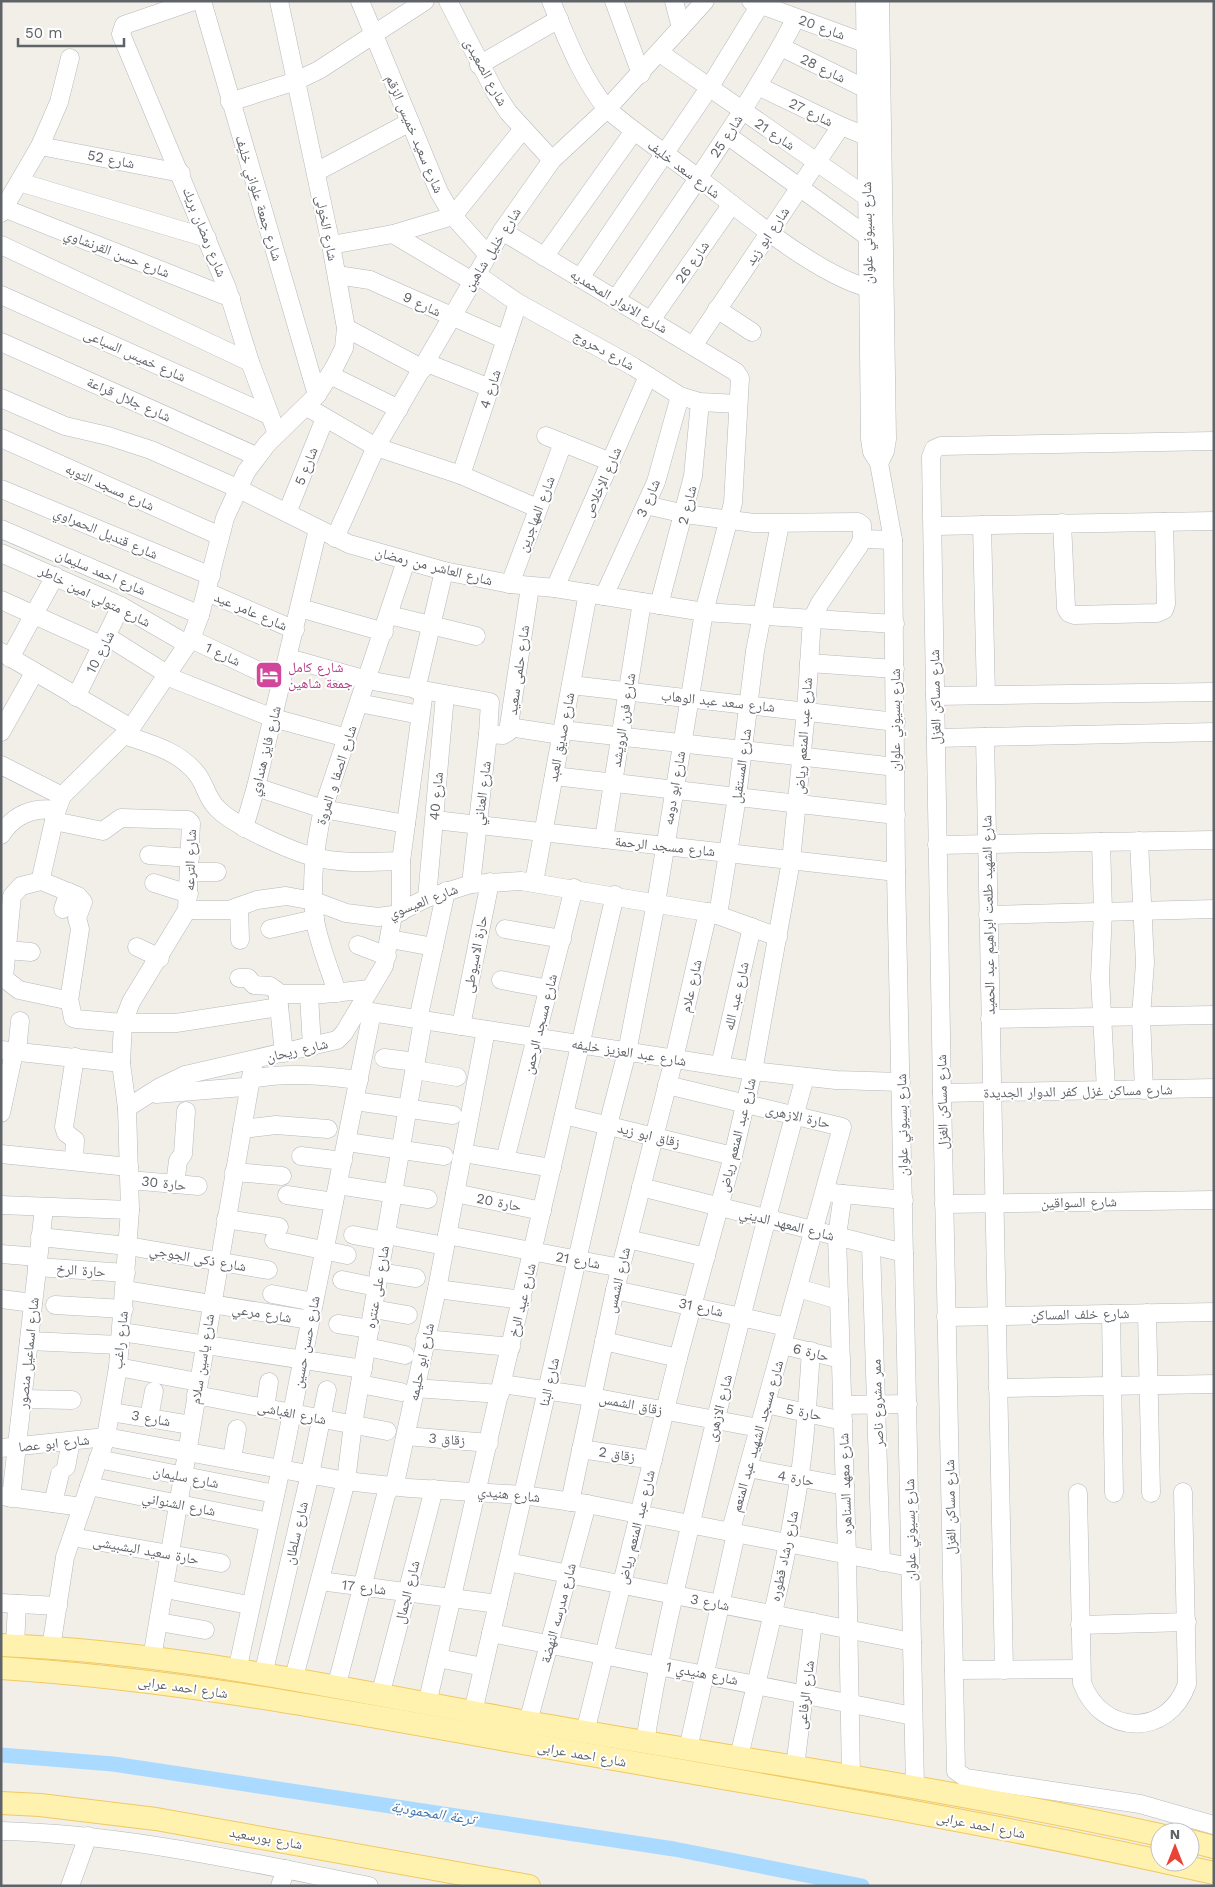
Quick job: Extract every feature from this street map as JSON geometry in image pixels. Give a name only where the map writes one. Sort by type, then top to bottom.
[{"type":"main road","name":"شارع احمد عرابى","points":[[8,1646],[51,1648],[152,1658],[237,1671],[851,1776],[1150,1833]]},
{"type":"main road","name":"شارع احمد عرابى","points":[[1,1668],[156,1682],[350,1713],[882,1807],[1150,1859]]},
{"type":"main road","name":"شارع بورسعيد","points":[[1,1803],[60,1807],[156,1819],[528,1886]]},
{"type":"main road","points":[[1200,1844],[1214,1847]]},
{"type":"main road","points":[[1200,1870],[1214,1873]]},
{"type":"street","name":"شارع رمضان بريك","points":[[194,1],[124,25],[121,34],[181,173],[231,298],[250,362],[277,434]]},
{"type":"street","name":"شارع جمعة علواني خليف","points":[[202,1],[312,401]]},
{"type":"street","name":"شارع الخولى","points":[[58,809],[128,732],[189,642],[200,615],[220,536],[237,488],[256,456],[312,401],[330,375],[344,348],[346,328],[331,245],[279,1]]},
{"type":"street","name":"شارع سعيد خميس الزقم","points":[[360,1],[438,192],[453,216],[488,255]]},
{"type":"street","points":[[230,102],[296,80],[339,59],[426,1]]},
{"type":"street","name":"شارع سعد خليف","points":[[551,1],[579,66],[595,94],[607,109],[770,232],[819,265],[876,290]]},
{"type":"street","points":[[614,1],[641,74]]},
{"type":"street","points":[[674,1],[682,28]]},
{"type":"street","name":"شارع خليل شاهين","points":[[335,538],[376,447],[400,409],[502,231],[552,160],[607,109],[641,74],[705,1]]},
{"type":"street","name":"شارع بسيوني علوان","points":[[864,1],[867,236],[876,290]]},
{"type":"street","name":"شارع بسيوني علوان","points":[[880,1],[876,290],[870,439],[872,452],[879,463],[892,540],[896,722],[896,872],[915,1788]]},
{"type":"street","name":"شارع الصعيدى","points":[[451,2],[480,65],[495,92],[523,130],[552,160]]},
{"type":"street","points":[[580,278],[709,88],[755,3]]},
{"type":"street","name":"شارع 20","points":[[755,3],[787,10],[865,43]]},
{"type":"street","name":"شارع 25","points":[[616,299],[758,86],[781,47],[787,10]]},
{"type":"street","points":[[480,65],[558,19]]},
{"type":"street","name":"شارع 28","points":[[781,47],[866,89]]},
{"type":"street","name":"شارع 21","points":[[660,53],[867,197]]},
{"type":"street","points":[[2,209],[40,146],[59,102],[70,58]]},
{"type":"street","name":"شارع 27","points":[[758,86],[840,126],[866,136]]},
{"type":"street","points":[[316,172],[410,122]]},
{"type":"street","name":"شارع ابو زيد","points":[[693,346],[717,309],[745,282],[770,232],[840,126]]},
{"type":"street","points":[[331,245],[393,234],[453,216],[523,130]]},
{"type":"street","points":[[544,256],[634,131]]},
{"type":"street","points":[[727,135],[799,189],[867,236]]},
{"type":"street","name":"شارع 52","points":[[40,146],[181,173]]},
{"type":"street","points":[[19,182],[207,238]]},
{"type":"street","name":"شارع 26","points":[[651,320],[732,204]]},
{"type":"street","name":"شارع حسن القرنشاوي","points":[[2,209],[231,298]]},
{"type":"street","name":"شارع الانوار المحمديه","points":[[502,231],[736,372]]},
{"type":"street","name":"شارع دحروج","points":[[393,234],[648,376],[680,396],[700,402],[738,404]]},
{"type":"street","points":[[1,245],[250,362]]},
{"type":"street","name":"شارع 9","points":[[336,275],[370,280],[506,340]]},
{"type":"street","name":"شارع خميس السباعى","points":[[1,294],[269,415]]},
{"type":"street","name":"شارع 4","points":[[461,474],[518,303]]},
{"type":"street","points":[[717,309],[752,332]]},
{"type":"street","points":[[346,328],[425,366],[490,388]]},
{"type":"street","name":"شارع جلال قراعة","points":[[1,342],[256,456]]},
{"type":"street","name":"شارع ابو دومه","points":[[627,1052],[656,903],[704,612],[729,520],[735,487],[740,378],[736,372]]},
{"type":"street","points":[[330,375],[400,409]]},
{"type":"street","name":"شارع الإخلاص","points":[[555,588],[648,376]]},
{"type":"street","name":"شارع 3","points":[[596,595],[646,505],[664,459],[680,396]]},
{"type":"street","name":"شارع العاشر من رمضان","points":[[1,398],[65,426],[151,450],[237,488],[335,538],[444,571],[510,584],[555,588],[704,612],[894,624]]},
{"type":"street","points":[[312,401],[325,418],[376,447],[461,474],[537,508]]},
{"type":"street","name":"شارع 2","points":[[651,603],[685,514],[697,454],[700,402]]},
{"type":"street","name":"شارع 5","points":[[287,513],[325,418]]},
{"type":"street","points":[[546,436],[610,462]]},
{"type":"street","name":"شارع مسجد التوبه","points":[[1,438],[220,536]]},
{"type":"street","name":"شارع مساكن الغزل","points":[[1214,441],[937,447],[931,457],[956,1766],[962,1777],[1140,1804],[1214,1825]]},
{"type":"street","name":"شارع المهاجرين","points":[[510,584],[563,443]]},
{"type":"street","name":"شارع قنديل الحمراوي","points":[[1,489],[209,584]]},
{"type":"street","points":[[646,505],[685,514],[729,520],[780,524],[858,522],[862,525],[862,539],[892,540]]},
{"type":"street","points":[[933,526],[1214,521]]},
{"type":"street","points":[[1062,523],[1066,608],[1068,613],[1074,615],[1157,613],[1164,610],[1164,522]]},
{"type":"street","name":"شارع المستقبل","points":[[713,914],[728,853],[762,616],[780,524]]},
{"type":"street","points":[[982,525],[986,695]]},
{"type":"street","name":"شارع احمد سليمان","points":[[1,529],[200,615]]},
{"type":"street","name":"شارع فايز هنداوي","points":[[244,828],[295,630],[318,529]]},
{"type":"street","name":"شارع عبد المنعم رياض","points":[[585,1732],[678,1358],[733,1156],[753,1071],[791,860],[798,804],[812,619],[820,603],[862,539]]},
{"type":"street","name":"شارع متولي امين خاطر","points":[[1,553],[121,606],[189,642]]},
{"type":"street","name":"شارع الصفا و المروة","points":[[337,993],[315,910],[314,857],[323,809],[384,632],[406,560]]},
{"type":"street","name":"شارع ريحان","points":[[127,1108],[146,1095],[185,1075],[328,1044],[340,1037],[365,1011],[370,989],[388,948],[397,913],[401,861],[420,715],[420,691],[431,625],[444,571]]},
{"type":"street","points":[[55,576],[34,615],[6,655],[34,674],[76,697],[128,732],[185,761],[198,775],[215,807],[244,828],[314,857],[367,862],[401,861]]},
{"type":"street","name":"شارع عامر عيد","points":[[209,584],[295,630]]},
{"type":"street","name":"شارع حلمى سعيد","points":[[488,734],[506,734],[509,727],[530,586]]},
{"type":"street","name":"شارع صديق العبد","points":[[534,882],[571,685],[596,595]]},
{"type":"street","points":[[1,600],[34,615],[106,641],[166,675],[273,718],[347,738]]},
{"type":"street","name":"شارع فرن الرويشد","points":[[604,839],[628,691],[651,603]]},
{"type":"street","name":"شارع 10","points":[[76,697],[106,641],[121,606]]},
{"type":"street","points":[[300,608],[384,632]]},
{"type":"street","points":[[389,615],[476,636]]},
{"type":"street","name":"شارع 1","points":[[189,642],[282,682]]},
{"type":"street","points":[[288,658],[367,680],[445,695]]},
{"type":"street","points":[[809,663],[895,669]]},
{"type":"street","points":[[1,732],[7,708],[34,674]]},
{"type":"street","name":"شارع سعد عبد الوهاب","points":[[571,685],[896,722]]},
{"type":"street","points":[[935,696],[1214,692]]},
{"type":"street","name":"شارع العناني","points":[[445,695],[490,702],[471,884]]},
{"type":"street","name":"شارع 40","points":[[427,898],[445,695]]},
{"type":"street","points":[[359,702],[420,715]]},
{"type":"street","points":[[509,727],[621,736],[896,767]]},
{"type":"street","points":[[936,738],[1214,732]]},
{"type":"street","name":"شارع الشهيد طلعت ابراهيم عبد الحميد","points":[[985,737],[1004,1670]]},
{"type":"street","points":[[1,765],[58,809]]},
{"type":"street","points":[[554,776],[896,815]]},
{"type":"street","points":[[256,787],[323,809],[406,824]]},
{"type":"street","points":[[190,821],[202,816],[215,807]]},
{"type":"street","points":[[1,835],[7,826],[24,813],[35,809],[58,809]]},
{"type":"street","points":[[39,880],[58,809]]},
{"type":"street","name":"شارع الترعه","points":[[58,809],[103,830],[121,818],[190,821],[188,902],[160,958],[131,1002],[123,1023]]},
{"type":"street","name":"شارع مسجد الرحمة","points":[[434,820],[896,872]]},
{"type":"street","points":[[937,845],[1214,840]]},
{"type":"street","points":[[1140,841],[1145,963],[1142,1016],[1144,1090]]},
{"type":"street","points":[[1101,842],[1103,912],[1100,977],[1106,1090]]},
{"type":"street","points":[[149,855],[217,872]]},
{"type":"street","points":[[69,1001],[19,990],[2,977],[12,896],[21,886],[39,880],[80,897],[83,902],[77,918],[80,929],[69,1001],[73,1018],[76,1019],[123,1023],[176,1023],[279,1000],[370,989]]},
{"type":"street","name":"حارة الاسيوطى","points":[[461,1026],[490,882]]},
{"type":"street","name":"شارع العيسوي","points":[[154,883],[188,902],[224,911],[271,897],[300,898],[315,910],[330,909],[362,916],[397,913],[427,898],[471,884],[534,882],[713,914],[778,937]]},
{"type":"street","name":"شارع مسجد الرحمن","points":[[505,1160],[574,888]]},
{"type":"street","name":"شارع على عنتره","points":[[293,1681],[346,1481],[353,1424],[422,1026],[419,1015],[446,891]]},
{"type":"street","points":[[63,909],[69,892]]},
{"type":"street","name":"شارع عيد الرخ","points":[[427,1704],[615,896]]},
{"type":"street","points":[[239,908],[240,940]]},
{"type":"street","points":[[988,915],[1214,909]]},
{"type":"street","points":[[270,929],[315,910]]},
{"type":"street","name":"شارع علام","points":[[674,1059],[713,914]]},
{"type":"street","name":"شارع عبد الله","points":[[720,1066],[752,927]]},
{"type":"street","points":[[505,929],[562,939]]},
{"type":"street","points":[[358,945],[388,948],[434,947]]},
{"type":"street","points":[[137,947],[160,958]]},
{"type":"street","points":[[6,950],[31,952]]},
{"type":"street","points":[[239,978],[248,978],[254,984],[270,986],[279,1000],[284,1053]]},
{"type":"street","points":[[501,980],[549,989]]},
{"type":"street","points":[[309,995],[312,1047]]},
{"type":"street","name":"شارع عبد العزيز خليفه","points":[[365,1011],[753,1071],[806,1077],[901,1082]]},
{"type":"street","name":"شارع حسن حسين","points":[[237,1671],[249,1605],[275,1494],[355,1101],[359,1080],[365,1011]]},
{"type":"street","points":[[990,1019],[1214,1015]]},
{"type":"street","points":[[9,1051],[20,1021]]},
{"type":"street","name":"شارع راغب","points":[[51,1648],[63,1566],[106,1437],[118,1366],[124,1309],[130,1210],[127,1108],[122,1062],[123,1023]]},
{"type":"street","name":"شارع ابو حليمه","points":[[336,1688],[364,1587],[386,1495],[396,1479],[406,1436],[408,1390],[426,1339],[486,1030]]},
{"type":"street","points":[[9,1051],[122,1062]]},
{"type":"street","points":[[1,1113],[13,1057],[9,1051]]},
{"type":"street","name":"شارع البنا","points":[[473,1712],[608,1125],[627,1052]]},
{"type":"street","points":[[74,1162],[75,1140],[66,1133],[64,1127],[75,1057]]},
{"type":"street","points":[[384,1058],[457,1077]]},
{"type":"street","name":"شارع الشمس","points":[[579,1503],[581,1449],[592,1396],[640,1187],[674,1059]]},
{"type":"street","name":"شارع ياسين سلام","points":[[152,1658],[204,1344],[254,1060]]},
{"type":"street","points":[[146,1095],[242,1087],[250,1084],[255,1078],[332,1077],[359,1080]]},
{"type":"street","name":"شارع الازهرى","points":[[645,1742],[657,1665],[691,1523],[766,1218],[806,1077]]},
{"type":"street","name":"حارة الازهرى","points":[[667,1085],[841,1126]]},
{"type":"street","name":"شارع مساكن غزل كفر الدوار الجديدة","points":[[942,1094],[1214,1088]]},
{"type":"street","points":[[355,1101],[453,1115]]},
{"type":"street","points":[[176,1184],[178,1162],[182,1154],[186,1111]]},
{"type":"street","name":"زقاق ابو زيد","points":[[564,1115],[733,1156]]},
{"type":"street","points":[[242,1129],[276,1125],[328,1129]]},
{"type":"street","name":"شارع مسجد الشهيد عبد المنعم","points":[[688,1749],[703,1673],[735,1538],[732,1526],[841,1126]]},
{"type":"street","points":[[347,1142],[444,1156]]},
{"type":"street","points":[[463,1153],[552,1168]]},
{"type":"street","name":"حارة 30","points":[[1,1154],[74,1162],[176,1184],[198,1186]]},
{"type":"street","points":[[301,1156],[343,1162]]},
{"type":"street","points":[[234,1172],[282,1176]]},
{"type":"street","points":[[338,1185],[428,1199]]},
{"type":"street","name":"شارع المعهد الديني","points":[[640,1187],[904,1253]]},
{"type":"street","points":[[824,1192],[904,1200]]},
{"type":"street","name":"حارة 20","points":[[455,1193],[542,1211]]},
{"type":"street","points":[[287,1194],[334,1202]]},
{"type":"street","name":"شارع معهد السناهره","points":[[842,1194],[837,1236],[851,1703],[851,1776]]},
{"type":"street","name":"شارع السواقين","points":[[944,1204],[1214,1200]]},
{"type":"street","points":[[1,1205],[130,1210]]},
{"type":"street","name":"شارع اسماعيل منصور","points":[[6,1497],[10,1447],[23,1399],[44,1208]]},
{"type":"street","points":[[226,1219],[324,1250],[347,1255]]},
{"type":"street","name":"شارع 21","points":[[354,1235],[446,1240],[533,1252],[621,1268]]},
{"type":"street","name":"شارع ذكى الجوجي","points":[[40,1237],[128,1246],[268,1270]]},
{"type":"street","points":[[628,1239],[706,1257]]},
{"type":"street","name":"ممر مشروع ناصر","points":[[871,1245],[881,1562]]},
{"type":"street","name":"حارة الرخ","points":[[1,1254],[125,1281]]},
{"type":"street","points":[[342,1280],[416,1278]]},
{"type":"street","name":"شارع مرعي","points":[[125,1281],[211,1304],[310,1320]]},
{"type":"street","points":[[798,1288],[839,1300]]},
{"type":"street","points":[[436,1289],[522,1300]]},
{"type":"street","name":"شارع 31","points":[[615,1290],[787,1327]]},
{"type":"street","points":[[272,1294],[314,1302]]},
{"type":"street","points":[[1,1299],[33,1303]]},
{"type":"street","points":[[55,1305],[124,1309]]},
{"type":"street","points":[[374,1309],[408,1316]]},
{"type":"street","name":"شارع خلف المساكن","points":[[946,1317],[1214,1312]]},
{"type":"street","points":[[1146,1313],[1151,1493]]},
{"type":"street","points":[[1111,1314],[1114,1493]]},
{"type":"street","points":[[338,1324],[370,1329]]},
{"type":"street","name":"زقاق الشمس","points":[[29,1341],[121,1339],[204,1344],[302,1359],[408,1390],[547,1390],[592,1396],[759,1428]]},
{"type":"street","points":[[426,1339],[510,1347]]},
{"type":"street","points":[[604,1341],[678,1358]]},
{"type":"street","name":"حارة 6","points":[[782,1344],[840,1359]]},
{"type":"street","points":[[367,1347],[405,1355]]},
{"type":"street","name":"شارع رشاد قطوره","points":[[739,1758],[788,1543],[799,1479],[807,1413],[811,1351]]},
{"type":"street","name":"شارع الغباشى","points":[[118,1366],[265,1408],[387,1431]]},
{"type":"street","points":[[265,1408],[269,1382]]},
{"type":"street","points":[[998,1388],[1214,1384]]},
{"type":"street","name":"شارع سلطان","points":[[263,1676],[310,1474],[327,1390]]},
{"type":"street","points":[[149,1418],[154,1391]]},
{"type":"street","points":[[23,1399],[72,1400]]},
{"type":"street","name":"حارة 5","points":[[766,1404],[807,1413],[842,1413],[877,1404],[908,1404]]},
{"type":"street","name":"شارع 3","points":[[111,1412],[191,1425]]},
{"type":"street","points":[[232,1459],[237,1429]]},
{"type":"street","name":"زقاق 3","points":[[406,1436],[488,1443]]},
{"type":"street","name":"شارع هنيدي","points":[[106,1437],[346,1481],[523,1495],[579,1503],[691,1523],[910,1567]]},
{"type":"street","name":"شارع ابو عصا","points":[[10,1447],[106,1437]]},
{"type":"street","points":[[53,1503],[71,1441]]},
{"type":"street","name":"زقاق 2","points":[[581,1449],[653,1460]]},
{"type":"street","name":"شارع سليمان","points":[[98,1459],[275,1494]]},
{"type":"street","name":"حارة 4","points":[[748,1468],[799,1479],[845,1486]]},
{"type":"street","name":"شارع الشنواني","points":[[89,1486],[269,1522]]},
{"type":"street","name":"شارع الجمال","points":[[380,1696],[434,1489]]},
{"type":"street","points":[[1078,1493],[1082,1683],[1088,1697],[1096,1708],[1108,1717],[1122,1722],[1136,1723],[1150,1722],[1163,1717],[1183,1697],[1188,1684],[1183,1492]]},
{"type":"street","points":[[6,1497],[82,1507]]},
{"type":"street","name":"شارع مدرسه النهضة","points":[[528,1722],[568,1574],[579,1503]]},
{"type":"street","name":"حارة سعيد البشبيشى","points":[[72,1537],[221,1563]]},
{"type":"street","name":"شارع 3","points":[[508,1562],[912,1642]]},
{"type":"street","name":"شارع 17","points":[[320,1581],[498,1604]]},
{"type":"street","points":[[165,1588],[249,1605]]},
{"type":"street","points":[[8,1646],[9,1604],[58,1606]]},
{"type":"street","points":[[159,1622],[204,1630]]},
{"type":"street","name":"شارع الرفاعى","points":[[795,1767],[806,1694],[813,1622]]},
{"type":"street","points":[[1080,1625],[1187,1622]]},
{"type":"street","name":"شارع هنيدي 1","points":[[491,1633],[604,1656],[703,1673],[913,1716]]},
{"type":"street","points":[[438,1658],[483,1667]]},
{"type":"street","points":[[954,1670],[1081,1669]]},
{"type":"street","name":"شارع بورسعيد","points":[[1,1831],[88,1836],[191,1851],[283,1878],[369,1886]]},
{"type":"street","points":[[70,1886],[88,1836]]},
{"type":"waterway","name":"ترعة المحمودية","points":[[1,1755],[113,1764],[674,1849],[862,1886]]},
{"type":"place","name":"شارع كامل جمعة شاهين","points":[[269,675]]}]
